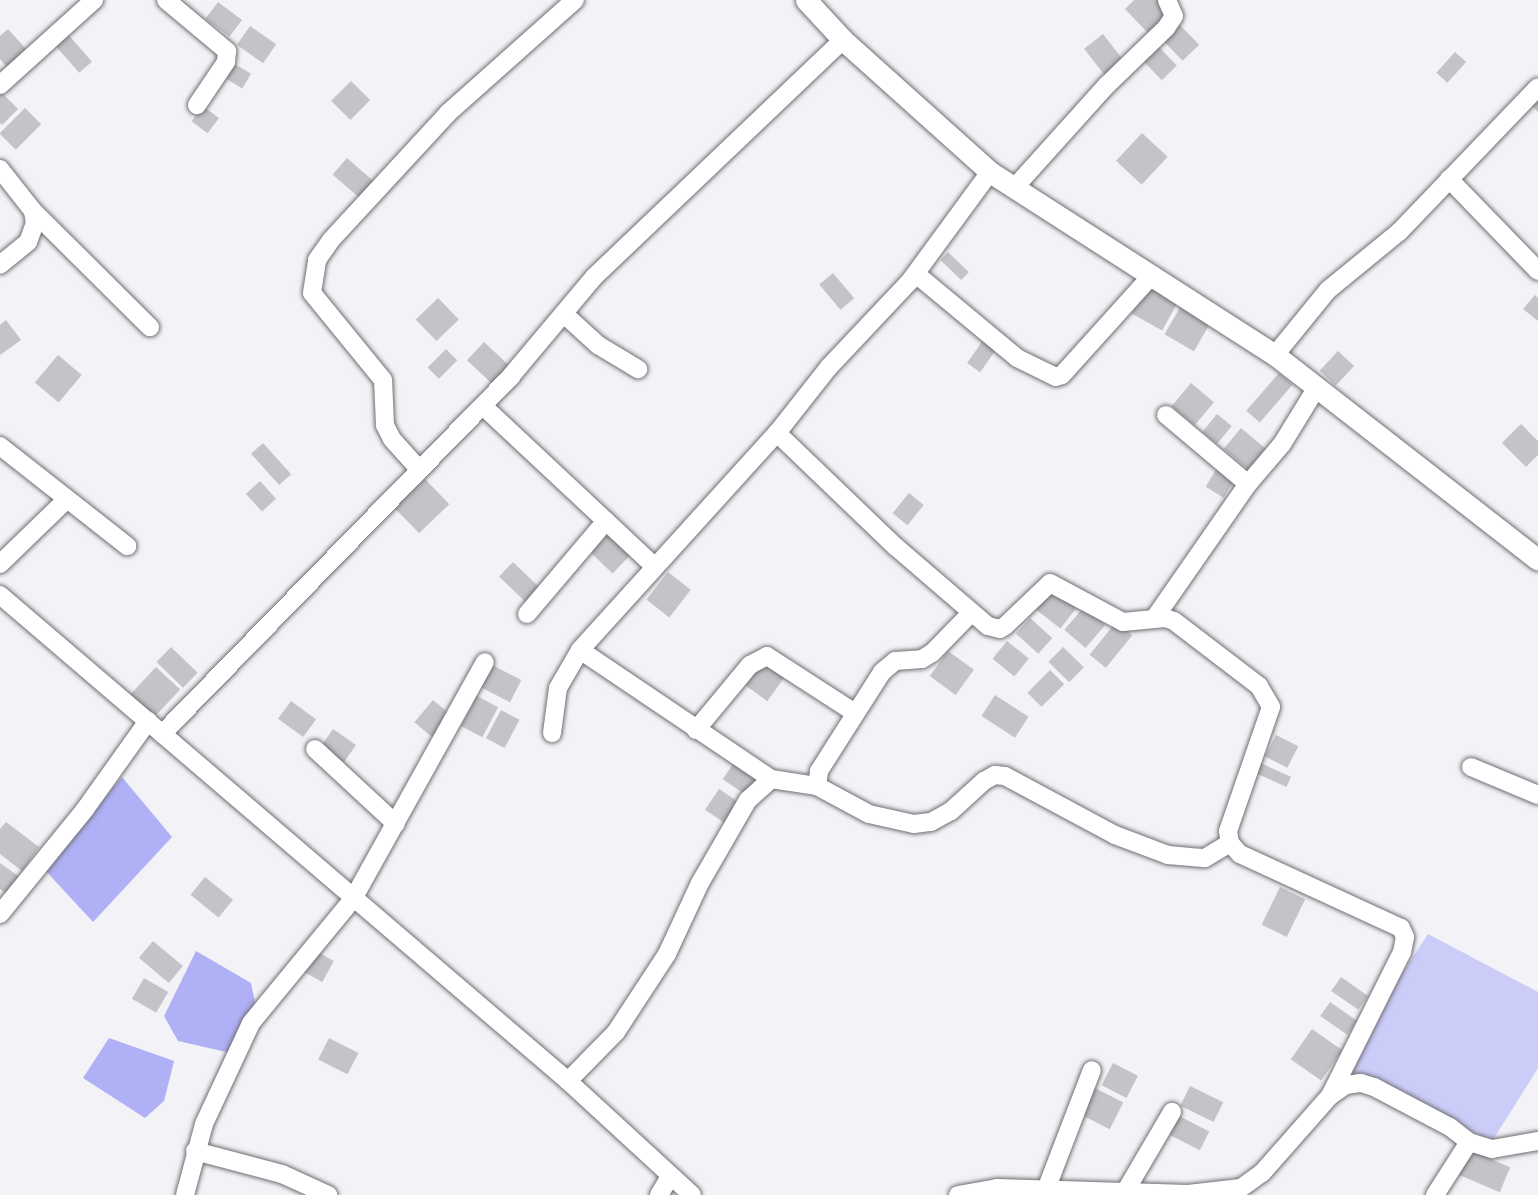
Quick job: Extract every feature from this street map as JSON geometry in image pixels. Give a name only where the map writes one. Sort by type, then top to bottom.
[{"type":"street","points":[[0,85],[94,0]]},
{"type":"street","points":[[166,0],[227,51],[226,62],[197,105]]},
{"type":"street","points":[[418,468],[392,439],[385,425],[383,380],[312,293],[317,260],[331,240],[448,113],[575,0]]},
{"type":"street","points":[[806,0],[843,40],[990,172],[1275,355],[1538,560]]},
{"type":"street","points":[[1015,187],[1107,85],[1166,28],[1174,16],[1167,0]]},
{"type":"street","points":[[162,734],[418,468],[483,406],[594,278],[843,40]]},
{"type":"street","points":[[1275,355],[1328,290],[1400,231],[1538,87]]},
{"type":"street","points":[[0,169],[33,211],[150,327]]},
{"type":"street","points":[[552,733],[558,688],[580,650],[777,433],[829,367],[916,274],[990,172]]},
{"type":"street","points":[[1449,179],[1538,271]]},
{"type":"street","points":[[0,265],[28,242],[33,233],[33,211]]},
{"type":"street","points":[[916,274],[1017,358],[1036,371],[1056,377],[1062,375],[1152,275]]},
{"type":"street","points":[[564,314],[598,345],[639,369]]},
{"type":"street","points":[[1154,619],[1248,484],[1282,444],[1317,387]]},
{"type":"street","points":[[483,406],[654,566]]},
{"type":"street","points":[[1166,416],[1248,484]]},
{"type":"street","points":[[777,433],[971,613],[988,626],[1000,629],[1050,583],[1123,622],[1154,619],[1174,621],[1259,686],[1271,707],[1228,831],[1230,843],[1240,854],[1401,928],[1405,937],[1402,952],[1330,1096]]},
{"type":"street","points":[[0,446],[127,546]]},
{"type":"street","points":[[0,564],[68,499]]},
{"type":"street","points":[[526,614],[606,521]]},
{"type":"street","points":[[0,595],[352,899],[568,1081],[692,1195]]},
{"type":"street","points":[[817,786],[819,771],[882,672],[895,661],[922,659],[932,653],[971,613]]},
{"type":"street","points":[[580,650],[696,730],[771,778],[817,786],[869,814],[914,824],[931,822],[951,812],[984,781],[995,775],[1005,776],[1115,835],[1168,855],[1205,858],[1230,843]]},
{"type":"street","points":[[696,730],[750,665],[767,656],[855,713]]},
{"type":"street","points":[[185,1195],[195,1150],[251,1023],[352,899],[485,662]]},
{"type":"street","points":[[0,914],[86,808],[148,721]]},
{"type":"street","points":[[315,749],[396,824]]},
{"type":"street","points":[[1471,767],[1538,795]]},
{"type":"street","points":[[568,1081],[616,1032],[667,954],[700,883],[748,800],[771,778]]},
{"type":"street","points":[[1047,1187],[1092,1070]]},
{"type":"street","points":[[958,1195],[997,1188],[1047,1187],[1188,1194],[1241,1188],[1262,1173],[1330,1096],[1346,1085],[1374,1087],[1450,1127],[1469,1142],[1492,1149],[1538,1141]]},
{"type":"street","points":[[1125,1192],[1172,1112]]},
{"type":"street","points":[[1435,1195],[1469,1142]]},
{"type":"street","points":[[195,1150],[282,1174],[328,1195]]},
{"type":"street","points":[[659,1195],[670,1177]]},
{"type":"shaded area","points":[[122,777],[172,837],[93,922],[44,869]]},
{"type":"shaded area","points":[[1428,934],[1538,992],[1538,1068],[1493,1140],[1372,1096],[1353,1082],[1353,1064],[1380,1007]]},
{"type":"shaded area","points":[[196,951],[251,983],[258,1017],[235,1054],[178,1041],[164,1016]]},
{"type":"shaded area","points":[[109,1038],[174,1061],[164,1101],[145,1118],[83,1078]]},
{"type":"building","points":[[1134,0],[1158,0],[1171,13],[1149,34],[1125,9]]},
{"type":"building","points":[[218,2],[242,20],[229,37],[205,19]]},
{"type":"building","points":[[1179,24],[1199,45],[1183,61],[1162,40]]},
{"type":"building","points":[[250,26],[276,44],[263,63],[237,45]]},
{"type":"building","points":[[8,29],[26,49],[7,67],[0,59],[0,36]]},
{"type":"building","points":[[67,33],[92,62],[79,73],[54,44]]},
{"type":"building","points":[[1103,34],[1126,63],[1107,78],[1084,49]]},
{"type":"building","points":[[1156,44],[1177,66],[1162,80],[1141,59]]},
{"type":"building","points":[[1455,52],[1466,62],[1447,83],[1436,73]]},
{"type":"building","points":[[233,63],[251,74],[242,88],[224,78]]},
{"type":"building","points":[[351,81],[370,100],[350,120],[331,101]]},
{"type":"building","points":[[0,91],[18,109],[2,125],[0,123]]},
{"type":"building","points":[[1538,98],[1538,112],[1531,105]]},
{"type":"building","points":[[203,106],[219,118],[208,133],[192,121]]},
{"type":"building","points":[[25,108],[41,124],[16,150],[0,133]]},
{"type":"building","points":[[1142,133],[1168,157],[1142,185],[1116,161]]},
{"type":"building","points":[[347,158],[373,181],[359,198],[333,175]]},
{"type":"building","points":[[948,252],[969,272],[961,280],[940,260]]},
{"type":"building","points":[[833,273],[854,298],[840,310],[819,285]]},
{"type":"building","points":[[1149,282],[1180,299],[1162,330],[1132,313]]},
{"type":"building","points":[[1535,295],[1538,298],[1538,321],[1523,309]]},
{"type":"building","points":[[438,298],[459,320],[437,341],[416,320]]},
{"type":"building","points":[[1182,304],[1211,321],[1194,351],[1164,334]]},
{"type":"building","points":[[6,320],[21,340],[0,355],[0,325]]},
{"type":"building","points":[[986,336],[999,345],[980,372],[967,363]]},
{"type":"building","points":[[484,342],[511,367],[494,386],[467,360]]},
{"type":"building","points":[[446,349],[457,360],[439,379],[428,367]]},
{"type":"building","points":[[1338,351],[1354,366],[1336,386],[1320,371]]},
{"type":"building","points":[[58,355],[82,375],[59,403],[35,383]]},
{"type":"building","points":[[1279,373],[1293,385],[1260,423],[1246,411]]},
{"type":"building","points":[[1191,383],[1214,402],[1195,425],[1172,406]]},
{"type":"building","points":[[1217,414],[1232,426],[1217,444],[1203,432]]},
{"type":"building","points":[[1521,424],[1538,441],[1538,455],[1526,467],[1502,443]]},
{"type":"building","points":[[1241,428],[1271,453],[1254,474],[1224,449]]},
{"type":"building","points":[[263,443],[291,474],[279,485],[251,454]]},
{"type":"building","points":[[1217,468],[1235,479],[1224,498],[1206,487]]},
{"type":"building","points":[[425,479],[449,504],[419,533],[395,508]]},
{"type":"building","points":[[260,481],[276,499],[262,512],[246,494]]},
{"type":"building","points":[[909,493],[924,505],[907,525],[893,513]]},
{"type":"building","points":[[609,534],[631,555],[613,574],[591,553]]},
{"type":"building","points":[[513,562],[542,590],[528,604],[499,576]]},
{"type":"building","points":[[668,572],[691,590],[669,617],[646,600]]},
{"type":"building","points":[[1052,589],[1076,608],[1060,629],[1036,609]]},
{"type":"building","points":[[1084,607],[1105,625],[1085,648],[1064,630]]},
{"type":"building","points":[[1030,618],[1052,638],[1038,654],[1016,634]]},
{"type":"building","points":[[1116,622],[1132,635],[1106,668],[1090,655]]},
{"type":"building","points":[[1007,641],[1029,659],[1014,676],[993,659]]},
{"type":"building","points":[[171,647],[198,673],[183,688],[156,662]]},
{"type":"building","points":[[1063,647],[1084,667],[1069,682],[1048,662]]},
{"type":"building","points":[[948,651],[974,670],[956,695],[930,676]]},
{"type":"building","points":[[763,661],[785,677],[767,701],[745,685]]},
{"type":"building","points":[[492,665],[521,680],[510,702],[481,687]]},
{"type":"building","points":[[156,667],[180,690],[154,718],[129,696]]},
{"type":"building","points":[[1050,670],[1064,684],[1042,707],[1027,693]]},
{"type":"building","points":[[995,695],[1029,717],[1015,738],[981,716]]},
{"type":"building","points":[[477,696],[498,707],[482,737],[461,726]]},
{"type":"building","points":[[433,700],[451,715],[432,737],[414,722]]},
{"type":"building","points":[[291,701],[316,719],[303,737],[278,719]]},
{"type":"building","points":[[501,710],[520,720],[505,748],[486,738]]},
{"type":"building","points":[[333,729],[356,745],[344,762],[321,746]]},
{"type":"building","points":[[1276,735],[1298,746],[1287,768],[1265,756]]},
{"type":"building","points":[[735,761],[757,776],[745,794],[723,779]]},
{"type":"building","points":[[1260,763],[1291,777],[1287,787],[1256,773]]},
{"type":"building","points":[[719,789],[740,803],[726,824],[705,810]]},
{"type":"building","points":[[6,822],[39,847],[22,871],[0,854],[0,829]]},
{"type":"building","points":[[0,863],[21,878],[8,895],[0,889]]},
{"type":"building","points":[[205,877],[233,900],[219,918],[191,895]]},
{"type":"building","points":[[1280,887],[1305,899],[1287,937],[1262,925]]},
{"type":"building","points":[[153,941],[183,966],[169,983],[139,958]]},
{"type":"building","points":[[312,949],[334,961],[322,982],[300,970]]},
{"type":"building","points":[[1341,977],[1368,996],[1358,1010],[1331,991]]},
{"type":"building","points":[[144,978],[168,992],[156,1013],[132,999]]},
{"type":"building","points":[[1330,1002],[1357,1021],[1347,1035],[1320,1016]]},
{"type":"building","points":[[1312,1029],[1342,1050],[1321,1081],[1291,1059]]},
{"type":"building","points":[[329,1038],[358,1053],[348,1074],[318,1059]]},
{"type":"building","points":[[1113,1063],[1138,1076],[1127,1098],[1102,1085]]},
{"type":"building","points":[[1190,1086],[1223,1102],[1214,1122],[1180,1106]]},
{"type":"building","points":[[1093,1087],[1123,1102],[1110,1129],[1079,1114]]},
{"type":"building","points":[[1179,1116],[1209,1131],[1200,1150],[1169,1135]]},
{"type":"building","points":[[1467,1149],[1510,1167],[1500,1192],[1456,1174]]}]
